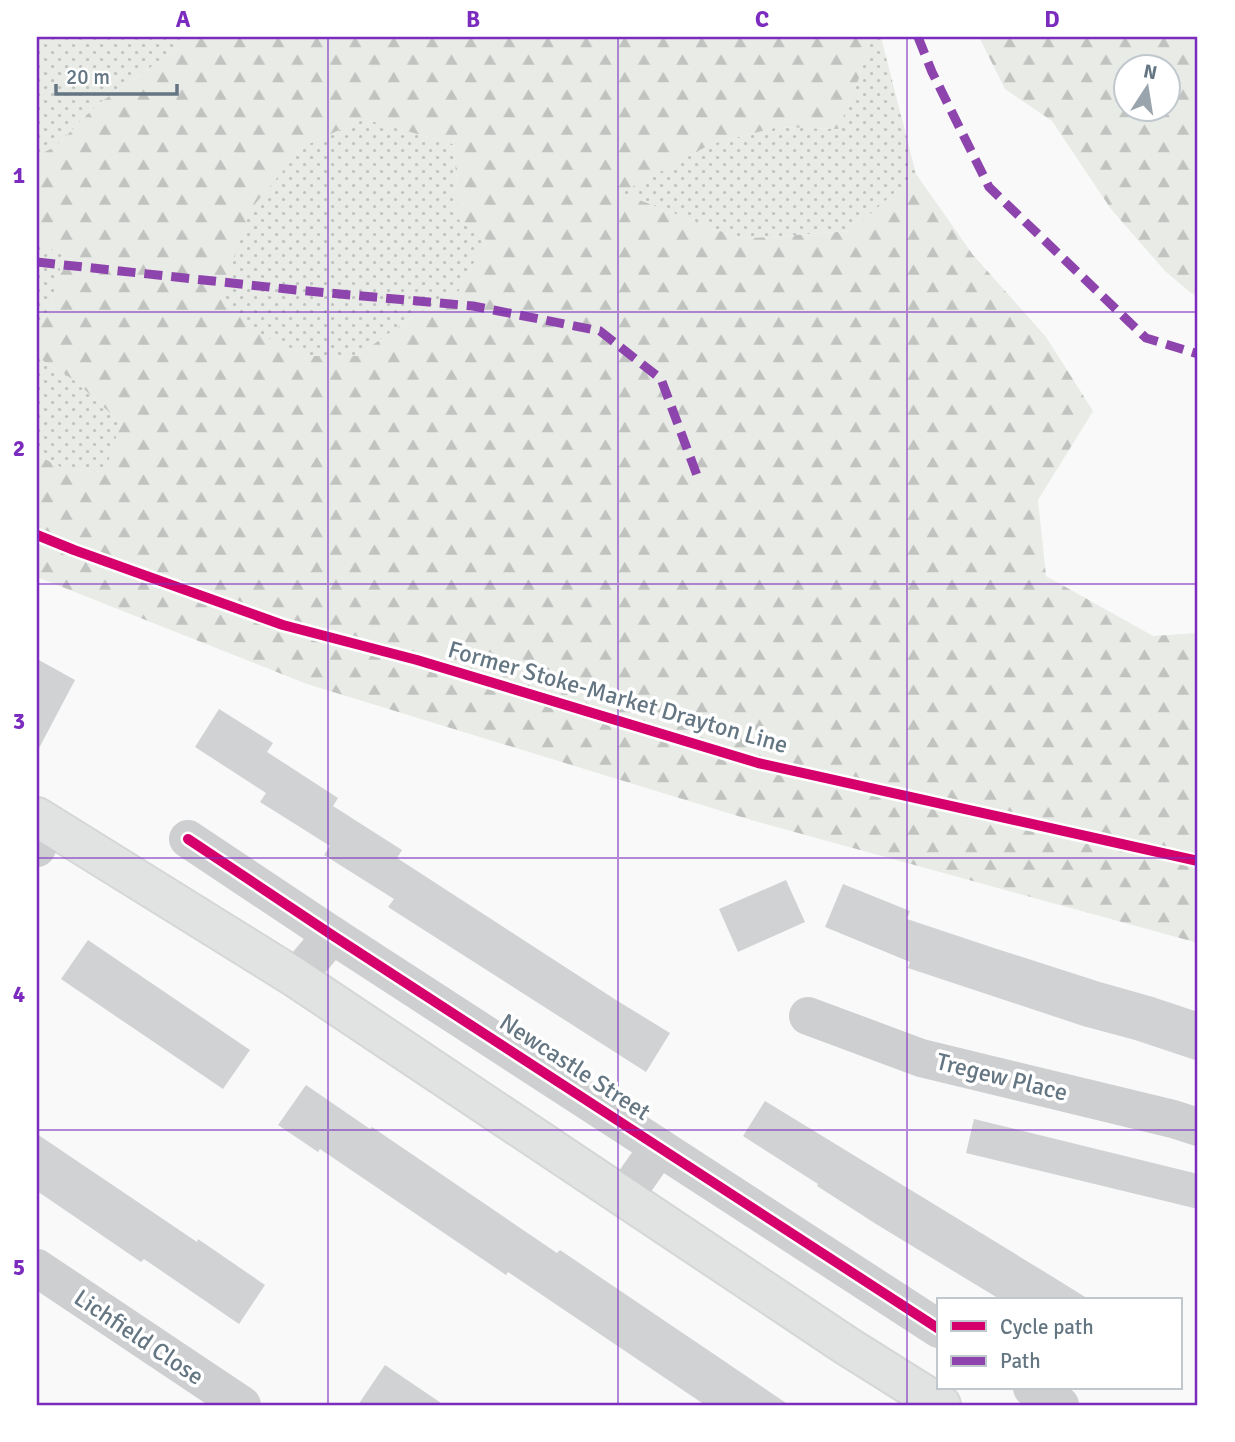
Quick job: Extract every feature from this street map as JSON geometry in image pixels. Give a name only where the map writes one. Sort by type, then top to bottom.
[{"type":"main road","points":[[40,829],[296,978],[847,1346],[941,1405]]},
{"type":"street","name":"Newcastle Street","points":[[188,838],[332,935],[937,1328]]},
{"type":"street","points":[[296,978],[332,935]]},
{"type":"street","name":"Tregew Place","points":[[808,1016],[920,1058],[1173,1119],[1198,1128]]},
{"type":"street","name":"Newcastle Street","points":[[624,1197],[659,1147]]},
{"type":"street","name":"Lichfield Close","points":[[37,1269],[242,1405]]},
{"type":"street","points":[[1035,1390],[1060,1405]]},
{"type":"green space","points":[[37,37],[194,37],[98,104],[56,146],[37,156]]},
{"type":"green space","points":[[194,37],[870,37],[859,78],[838,129],[778,127],[711,144],[621,193],[741,239],[851,231],[916,174],[973,255],[1046,337],[1093,411],[1038,500],[1046,576],[1153,636],[1198,633],[1198,943],[751,820],[307,684],[37,577],[37,455],[66,470],[105,472],[121,423],[74,380],[37,357],[37,330],[51,305],[64,254],[37,243],[37,156],[56,146],[98,104]],"holes":[[[364,119],[453,144],[457,218],[486,240],[459,291],[412,317],[357,356],[308,356],[262,335],[221,299],[250,210],[304,146]]]},
{"type":"green space","points":[[870,37],[881,37],[916,174],[851,231],[741,239],[620,193],[711,144],[778,127],[838,129],[859,78]]},
{"type":"green space","points":[[979,37],[1198,37],[1198,295],[1191,293],[1165,271],[1111,209],[1052,121],[1005,89]]},
{"type":"green space","points":[[364,119],[453,144],[457,218],[486,240],[459,291],[412,317],[357,356],[308,356],[262,336],[221,299],[249,210],[304,146]]},
{"type":"green space","points":[[37,243],[64,254],[51,305],[37,330]]},
{"type":"green space","points":[[37,357],[74,380],[121,423],[105,472],[66,470],[37,455]]},
{"type":"building","points":[[37,659],[75,680],[37,752]]},
{"type":"building","points":[[219,709],[273,743],[267,752],[338,798],[333,806],[402,850],[397,858],[670,1033],[646,1072],[388,907],[394,899],[324,855],[330,846],[260,802],[266,793],[195,747]]},
{"type":"building","points":[[786,880],[805,922],[738,952],[719,909]]},
{"type":"building","points":[[843,884],[910,911],[907,919],[1198,1012],[1198,1061],[908,968],[910,962],[825,927]]},
{"type":"building","points":[[88,940],[250,1050],[223,1089],[61,979]]},
{"type":"building","points":[[306,1085],[557,1253],[560,1250],[789,1405],[705,1405],[320,1149],[318,1152],[278,1125]]},
{"type":"building","points":[[765,1101],[1087,1298],[998,1298],[876,1224],[743,1136]]},
{"type":"building","points":[[974,1119],[1198,1174],[1198,1209],[966,1153]]},
{"type":"building","points":[[37,1134],[265,1285],[239,1324],[144,1259],[141,1262],[37,1191]]},
{"type":"building","points":[[385,1365],[444,1405],[358,1405]]},
{"type":"marked path","points":[[918,37],[932,72],[989,187],[1146,338],[1198,354]]},
{"type":"marked path","points":[[37,262],[473,306],[600,331],[661,379],[698,478]]},
{"type":"cycle path","name":"Former Stoke-Market Drayton Line","points":[[37,535],[283,625],[417,660],[758,763],[1198,861]]},
{"type":"cycle path","points":[[188,839],[937,1328]]}]
